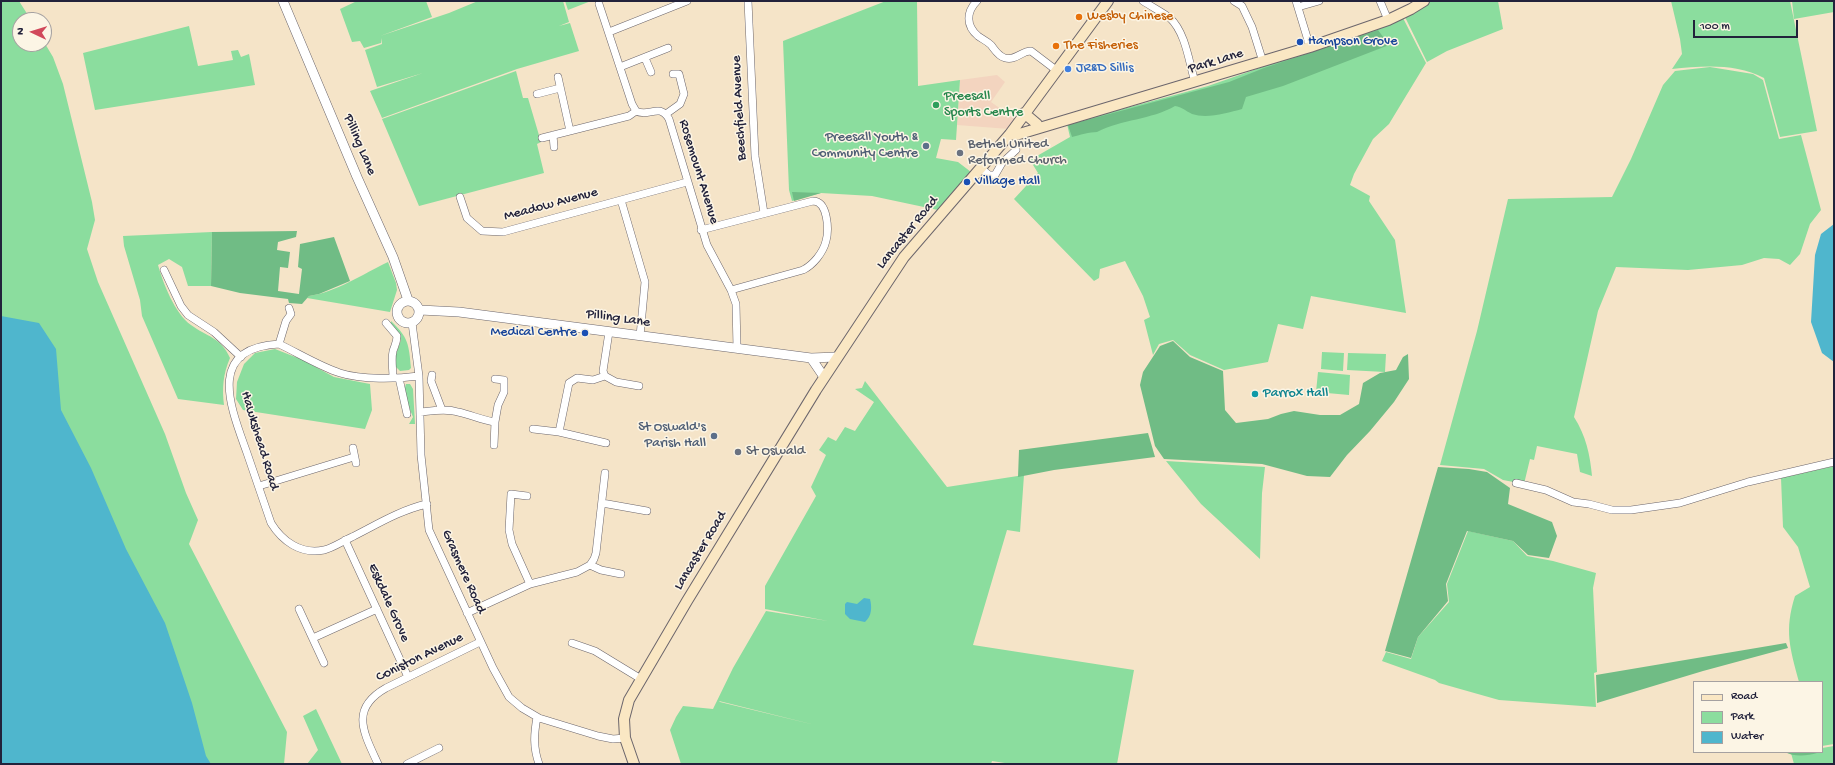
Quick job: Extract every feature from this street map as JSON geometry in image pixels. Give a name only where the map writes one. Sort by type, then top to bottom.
[{"type":"main road","name":"Lancaster Road","points":[[634,764],[625,738],[624,719],[630,700],[687,601],[824,377],[904,257],[982,169],[1010,134],[1108,1]]},
{"type":"main road","name":"Park Lane","points":[[1010,134],[1016,134],[1038,128],[1310,47],[1388,20],[1424,1]]},
{"type":"main road","points":[[1024,114],[1037,124],[1038,128]]},
{"type":"street","name":"Pilling Lane","points":[[283,1],[392,257],[408,300]]},
{"type":"street","points":[[609,32],[687,1]]},
{"type":"street","name":"Beechfield Avenue","points":[[748,1],[754,156],[764,213]]},
{"type":"street","points":[[977,1],[969,14],[969,26],[978,36],[991,45],[997,53],[1005,58],[1017,58],[1026,52],[1031,51],[1056,70]]},
{"type":"street","points":[[1143,1],[1170,18],[1176,26],[1184,43],[1195,82]]},
{"type":"street","points":[[1234,1],[1243,4],[1263,62]]},
{"type":"street","points":[[1310,47],[1297,4],[1319,1]]},
{"type":"street","points":[[1384,2],[1388,20]]},
{"type":"street","points":[[599,4],[632,104],[636,111]]},
{"type":"street","points":[[620,67],[668,48]]},
{"type":"street","points":[[645,58],[651,72]]},
{"type":"street","points":[[666,114],[680,104],[684,94],[679,74],[673,74]]},
{"type":"street","points":[[558,77],[570,131]]},
{"type":"street","points":[[537,94],[560,88]]},
{"type":"street","name":"Rosemount Avenue","points":[[542,138],[629,116],[636,111],[643,113],[661,111],[666,114],[707,245],[731,290],[737,309],[737,348]]},
{"type":"street","points":[[553,135],[554,147]]},
{"type":"street","points":[[982,169],[989,176],[992,176],[998,172],[1002,163],[1016,150]]},
{"type":"street","name":"Meadow Avenue","points":[[460,197],[467,218],[482,231],[503,232],[687,182]]},
{"type":"street","points":[[621,200],[645,282],[640,336]]},
{"type":"street","points":[[702,230],[813,201],[820,203],[825,211],[827,234],[824,246],[812,264],[803,270],[731,290]]},
{"type":"street","points":[[164,270],[181,306],[188,315],[214,332],[241,357]]},
{"type":"street","points":[[168,278],[175,274]]},
{"type":"street","points":[[408,300],[414,302],[420,310],[418,318],[412,323],[403,322],[397,313],[401,304],[408,300]]},
{"type":"street","name":"Pilling Lane","points":[[420,310],[459,312],[835,360]]},
{"type":"street","points":[[292,313],[286,321],[279,344],[340,373],[396,378],[419,376]]},
{"type":"street","name":"Grasmere Road","points":[[412,323],[419,376],[422,455],[429,530],[480,642],[509,697],[522,708],[537,717],[598,736],[613,739],[625,738]]},
{"type":"street","points":[[387,327],[397,336],[392,361],[407,414]]},
{"type":"street","points":[[604,376],[603,371],[609,332]]},
{"type":"street","name":"Hawkshead Road","points":[[279,344],[259,346],[248,351],[237,360],[228,386],[230,401],[271,523],[276,532],[289,544],[298,548],[308,550],[324,550],[411,508],[427,504]]},
{"type":"street","points":[[811,358],[824,377]]},
{"type":"street","points":[[432,375],[431,382],[442,410]]},
{"type":"street","points":[[559,432],[569,383],[577,378],[593,380],[604,376],[616,382],[639,386]]},
{"type":"street","points":[[494,445],[498,405],[504,392],[507,378],[495,380]]},
{"type":"street","points":[[420,412],[442,410],[457,411],[479,419],[496,422]]},
{"type":"street","points":[[533,429],[559,432],[606,443]]},
{"type":"street","points":[[259,486],[355,460],[353,448]]},
{"type":"street","points":[[1516,483],[1546,490],[1573,502],[1589,504],[1612,510],[1631,510],[1680,503],[1748,482],[1834,462]]},
{"type":"street","points":[[467,613],[530,584],[577,572],[590,565],[596,553],[605,473]]},
{"type":"street","points":[[527,496],[508,494],[508,530],[512,544],[530,584]]},
{"type":"street","points":[[602,503],[647,511]]},
{"type":"street","name":"Eskdale Grove","points":[[345,540],[408,678]]},
{"type":"street","points":[[590,565],[601,570],[621,574]]},
{"type":"street","points":[[299,609],[324,664]]},
{"type":"street","points":[[313,638],[377,609]]},
{"type":"street","name":"Coniston Avenue","points":[[378,764],[364,731],[362,720],[364,709],[369,701],[377,693],[480,642]]},
{"type":"street","points":[[572,643],[595,651],[641,679]]},
{"type":"street","points":[[537,717],[534,750],[539,764]]},
{"type":"street","points":[[407,764],[440,749]]},
{"type":"shaded area","points":[[997,75],[1005,82],[991,102],[1015,119],[1009,129],[957,125],[960,80]]},
{"type":"green space","points":[[1,1],[19,1],[26,12],[12,12],[12,52],[50,52],[63,84],[92,202],[95,220],[87,249],[98,282],[165,434],[186,493],[198,520],[189,544],[287,732],[284,764],[1,764]]},
{"type":"green space","points":[[357,1],[426,1],[432,17],[380,36],[449,13],[478,1],[563,1],[569,22],[559,26],[570,23],[579,51],[517,69],[382,118],[370,91],[423,73],[377,87],[365,50],[382,44],[381,38],[381,43],[364,48],[360,41],[352,42],[340,9]]},
{"type":"green space","points":[[565,1],[591,1],[568,10]]},
{"type":"green space","points":[[886,1],[917,1],[918,86],[960,80],[956,140],[941,139],[936,158],[958,162],[971,172],[938,210],[872,196],[821,193],[792,201],[789,190],[783,41]]},
{"type":"green space","points":[[1431,1],[1498,1],[1503,29],[1447,51],[1427,62],[1405,17]]},
{"type":"green space","points":[[1671,1],[1790,1],[1817,131],[1780,137],[1764,78],[1753,73],[1719,67],[1672,69],[1682,54]]},
{"type":"green space","points":[[1792,1],[1834,1],[1834,12],[1794,19]]},
{"type":"green space","points":[[1403,18],[1426,63],[1389,124],[1373,139],[1354,174],[1350,185],[1370,196],[1369,201],[1395,240],[1406,313],[1311,296],[1303,329],[1278,324],[1268,362],[1224,370],[1190,355],[1173,340],[1159,344],[1153,355],[1144,320],[1150,317],[1143,296],[1125,261],[1100,269],[1099,278],[1094,281],[1014,199],[1038,173],[1030,160],[1070,137],[1067,124],[1208,86]]},
{"type":"green space","points":[[189,26],[198,66],[233,60],[231,51],[238,50],[241,57],[249,54],[255,85],[95,110],[83,53]]},
{"type":"green space","points":[[1378,30],[1389,45],[1283,86],[1246,97],[1242,109],[1217,115],[1204,116],[1192,114],[1175,106],[1166,111],[1116,124],[1097,132],[1072,137],[1068,125],[1229,82],[1264,68]]},
{"type":"green space","points":[[1710,67],[1753,74],[1763,80],[1779,139],[1801,135],[1821,210],[1810,224],[1800,254],[1790,265],[1779,259],[1764,258],[1742,265],[1688,270],[1616,267],[1598,311],[1574,417],[1582,431],[1587,445],[1592,476],[1580,472],[1577,454],[1537,446],[1534,460],[1530,459],[1524,484],[1503,480],[1484,469],[1440,465],[1477,331],[1508,199],[1612,197],[1631,159],[1663,85],[1675,71]]},
{"type":"green space","points":[[516,71],[523,98],[528,98],[541,142],[537,144],[544,173],[419,206],[382,119]]},
{"type":"green space","points":[[792,192],[821,193],[794,201]]},
{"type":"green space","points":[[297,231],[296,237],[278,242],[277,250],[290,252],[288,268],[280,267],[278,291],[299,294],[302,269],[298,267],[300,244],[334,237],[350,281],[319,294],[309,296],[302,304],[289,303],[288,299],[240,293],[211,286],[212,232]]},
{"type":"green space","points":[[212,232],[211,286],[188,286],[182,267],[169,259],[158,265],[170,298],[180,314],[191,325],[218,341],[230,358],[224,381],[224,405],[178,399],[142,316],[140,300],[124,246],[123,236]]},
{"type":"green space","points":[[388,262],[397,290],[390,312],[307,298],[309,296],[339,287]]},
{"type":"green space","points":[[391,321],[401,332],[407,342],[411,368],[409,370],[400,371],[396,367],[395,357],[401,340],[391,325]]},
{"type":"green space","points":[[1173,341],[1190,357],[1223,371],[1225,410],[1236,423],[1268,419],[1294,411],[1320,415],[1340,415],[1359,404],[1363,383],[1380,373],[1396,370],[1403,357],[1408,354],[1409,379],[1394,402],[1370,431],[1347,455],[1330,477],[1307,476],[1262,464],[1164,459],[1155,446],[1140,385],[1143,372],[1160,346]]},
{"type":"green space","points":[[275,349],[303,360],[334,377],[370,384],[372,410],[365,429],[243,410],[236,399],[237,382],[244,364],[255,353]]},
{"type":"green space","points":[[1322,352],[1344,353],[1343,371],[1321,369]]},
{"type":"green space","points":[[1348,353],[1386,354],[1385,372],[1347,370]]},
{"type":"green space","points":[[1318,372],[1350,375],[1349,395],[1316,392]]},
{"type":"green space","points":[[865,381],[947,487],[1024,475],[1020,532],[1007,530],[973,645],[1134,670],[1117,764],[1011,764],[992,761],[991,764],[681,764],[670,730],[676,717],[683,706],[713,709],[733,668],[766,611],[828,621],[765,609],[765,586],[816,496],[811,487],[826,455],[819,450],[828,437],[836,441],[845,427],[855,431],[874,402],[855,389],[862,388]],"holes":[[[719,701],[815,725],[720,702]]]},
{"type":"green space","points":[[406,384],[410,384],[413,389],[415,424],[409,424],[413,417],[403,393]]},
{"type":"green space","points":[[1148,433],[1155,457],[1054,470],[1018,477],[1019,450]]},
{"type":"green space","points":[[1166,461],[1265,467],[1262,493],[1260,559],[1201,504]]},
{"type":"green space","points":[[1834,466],[1834,744],[1823,746],[1823,681],[1799,681],[1791,649],[1789,630],[1795,596],[1810,587],[1798,547],[1783,527],[1781,478]]},
{"type":"green space","points":[[1438,467],[1487,472],[1510,488],[1508,504],[1552,522],[1557,536],[1549,558],[1528,555],[1513,541],[1467,531],[1446,584],[1448,601],[1418,637],[1411,658],[1385,651]]},
{"type":"green space","points":[[1468,531],[1513,541],[1527,556],[1553,561],[1596,573],[1593,588],[1597,672],[1594,673],[1596,707],[1499,700],[1439,683],[1435,680],[1382,661],[1386,652],[1411,659],[1418,637],[1449,602],[1447,584]]},
{"type":"green space","points":[[1786,643],[1788,648],[1703,671],[1597,703],[1596,675]]},
{"type":"green space","points":[[316,709],[342,764],[307,764],[318,750],[303,716]]},
{"type":"green space","points":[[1834,746],[1834,764],[1794,764],[1791,753],[1823,753],[1823,748]]},
{"type":"green space","points":[[1786,753],[1817,753],[1801,756]]},
{"type":"water","points":[[1834,224],[1834,362],[1822,353],[1811,322],[1815,255],[1821,234]]},
{"type":"water","points":[[1,316],[39,323],[56,349],[61,410],[91,468],[126,549],[165,623],[192,703],[206,756],[211,764],[1,764]]},
{"type":"water","points":[[864,598],[870,599],[871,602],[871,611],[867,620],[865,622],[850,619],[845,614],[845,604],[847,602],[857,604]]},
{"type":"place","name":"Wesby Chinese","points":[[1079,17]]},
{"type":"place","name":"Hampson Grove","points":[[1300,42]]},
{"type":"place","name":"The Fisheries","points":[[1056,46]]},
{"type":"place","name":"JR&D Sillis","points":[[1068,69]]},
{"type":"place","name":"Preesall Sports Centre","points":[[936,105]]},
{"type":"place","name":"Preesall Youth & Community Centre","points":[[926,146]]},
{"type":"place","name":"Bethel United Reformed Church","points":[[960,153]]},
{"type":"place","name":"Village Hall","points":[[967,182]]},
{"type":"place","name":"Medical Centre","points":[[585,333]]},
{"type":"place","name":"Parrox Hall","points":[[1255,394]]},
{"type":"place","name":"St Oswald's Parish Hall","points":[[714,436]]},
{"type":"place","name":"St Oswald","points":[[738,452]]}]
